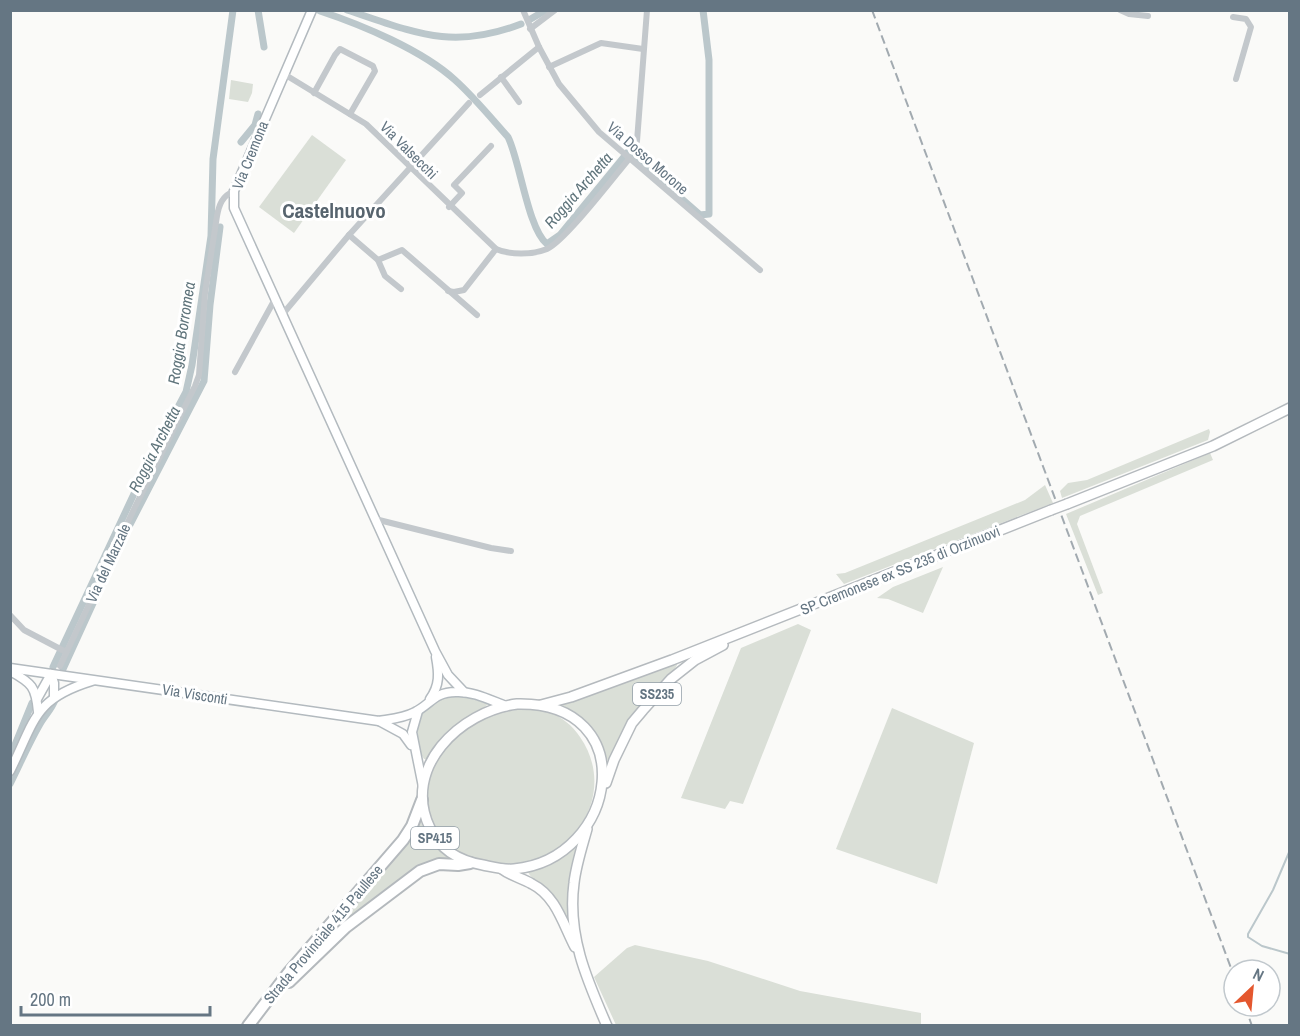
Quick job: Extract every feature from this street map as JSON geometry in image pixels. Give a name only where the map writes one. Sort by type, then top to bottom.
[{"type":"highway","name":"Strada Provinciale 415 Paullese","points":[[251,1022],[289,972],[403,840],[412,826],[422,800]]},
{"type":"highway","name":"Strada Provinciale 415 Paullese","points":[[251,1022],[312,958],[346,927],[420,871],[439,864],[470,863]]},
{"type":"main road","name":"SP Cremonese ex SS 235 di Orzinuovi","points":[[749,630],[1213,446],[1290,408]]},
{"type":"main road","name":"SS235","points":[[541,705],[672,660],[749,630]]},
{"type":"main road","name":"SS235","points":[[602,790],[632,723],[658,693],[695,660],[749,630]]},
{"type":"main road","name":"SP415","points":[[578,953],[572,904],[574,883],[588,824],[602,790],[603,774],[600,754],[587,730],[572,716],[541,705],[506,706],[476,716],[458,727],[444,741],[430,763],[422,800],[434,837],[455,856],[470,863],[515,869],[542,862],[555,856],[588,824]]},
{"type":"main road","name":"SP415","points":[[502,869],[512,876],[533,884],[545,893],[559,912],[607,1026]]},
{"type":"street","name":"Via Cremona","points":[[312,10],[234,191],[234,208],[435,651],[448,675],[464,692]]},
{"type":"street","name":"Via Dosso Morone","points":[[523,10],[549,67],[559,84],[585,117],[626,157],[760,270]]},
{"type":"street","points":[[530,29],[555,10]]},
{"type":"street","points":[[637,141],[647,10]]},
{"type":"street","points":[[1120,10],[1129,14],[1148,16]]},
{"type":"street","points":[[1233,16],[1246,19],[1251,27],[1236,79]]},
{"type":"street","points":[[549,67],[601,43],[643,49]]},
{"type":"street","points":[[480,95],[539,47]]},
{"type":"street","points":[[314,93],[334,54],[340,49],[373,66],[375,71],[350,114]]},
{"type":"street","name":"Via Valsecchi","points":[[284,74],[366,124],[449,207],[496,249]]},
{"type":"street","points":[[501,77],[519,102]]},
{"type":"street","points":[[282,315],[349,235],[469,103]]},
{"type":"street","name":"Via Valsecchi","points":[[449,207],[462,193],[454,185],[491,146]]},
{"type":"street","points":[[447,291],[464,290],[496,249],[513,254],[546,249],[558,242],[626,157]]},
{"type":"street","name":"Via del Marzale","points":[[60,666],[195,386],[199,375],[205,293],[219,205],[226,194],[234,191]]},
{"type":"street","points":[[349,235],[378,260],[386,276],[401,289]]},
{"type":"street","points":[[378,260],[402,250],[477,315]]},
{"type":"street","points":[[235,372],[275,299]]},
{"type":"street","points":[[375,519],[511,552]]},
{"type":"street","points":[[10,615],[24,630],[66,652]]},
{"type":"street","name":"Via Cremona","points":[[429,701],[439,679],[435,651]]},
{"type":"street","points":[[10,669],[27,680],[36,692],[38,712]]},
{"type":"street","name":"Via Visconti","points":[[10,669],[379,721]]},
{"type":"street","points":[[37,700],[51,674]]},
{"type":"street","points":[[51,674],[54,683],[54,697]]},
{"type":"street","points":[[10,771],[38,712],[54,697],[70,688],[97,680]]},
{"type":"street","points":[[379,721],[406,716],[418,711],[429,701],[447,693],[464,692],[506,706]]},
{"type":"street","points":[[418,711],[412,732],[423,787]]},
{"type":"street","points":[[379,721],[403,734],[409,740],[416,757]]},
{"type":"shaded area","points":[[231,80],[253,84],[248,102],[229,99]]},
{"type":"shaded area","points":[[312,135],[346,160],[294,233],[259,207]]},
{"type":"shaded area","points":[[1209,429],[1208,440],[1062,498],[1060,491],[1068,483],[1087,480]]},
{"type":"shaded area","points":[[1210,453],[1213,460],[1080,516],[1077,524],[1103,593],[1098,595],[1066,514]]},
{"type":"shaded area","points":[[1045,485],[1053,503],[844,584],[836,574],[845,573],[1025,500]]},
{"type":"shaded area","points":[[943,567],[923,613],[888,599],[877,598],[893,587]]},
{"type":"shaded area","points":[[798,624],[811,630],[743,804],[730,801],[725,809],[681,798],[741,648]]},
{"type":"shaded area","points":[[678,661],[671,674],[651,692],[638,708],[610,761],[606,759],[600,741],[590,727],[562,705],[562,702]]},
{"type":"shaded area","points":[[452,696],[463,696],[488,704],[459,723],[445,736],[427,759],[424,759],[416,738],[419,720],[431,705]]},
{"type":"shaded area","points":[[892,708],[974,743],[937,884],[836,849]]},
{"type":"shaded area","points":[[516,710],[548,712],[562,719],[574,729],[590,756],[594,775],[593,794],[588,812],[578,829],[565,843],[548,854],[502,868],[459,855],[443,842],[430,818],[428,791],[436,764],[456,735],[494,714]]},
{"type":"shaded area","points":[[419,821],[429,838],[450,860],[435,860],[417,867],[327,935]]},
{"type":"shaded area","points":[[574,847],[577,850],[570,881],[568,919],[551,893],[528,872],[558,860]]},
{"type":"shaded area","points":[[635,945],[708,961],[800,991],[921,1013],[921,1025],[616,1025],[594,977],[627,948]]},
{"type":"waterway","name":"Roggia Borromea","points":[[53,667],[147,466],[186,392],[211,236],[213,159],[233,10]]},
{"type":"waterway","name":"Roggia Archetta","points":[[258,10],[264,47]]},
{"type":"waterway","name":"Roggia Borromea","points":[[347,10],[413,31],[453,37],[496,32],[521,24]]},
{"type":"waterway","name":"Roggia Borromea","points":[[529,20],[546,10]]},
{"type":"waterway","name":"Roggia Archetta","points":[[320,11],[354,23],[409,49],[441,69],[469,93],[508,137],[529,210],[540,236],[547,244],[560,235],[628,152],[700,215],[709,214],[709,60],[703,10]]},
{"type":"waterway","name":"Roggia Archetta","points":[[241,142],[255,125],[258,114]]},
{"type":"waterway","name":"Roggia Archetta","points":[[121,542],[204,381],[210,305],[220,227]]},
{"type":"waterway","name":"Roggia Archetta","points":[[63,669],[115,555]]},
{"type":"waterway","name":"Roggia Archetta","points":[[10,784],[36,731],[55,700]]},
{"type":"waterway","name":"Roggia Borromea","points":[[10,757],[32,703]]},
{"type":"waterway","points":[[1290,850],[1273,890],[1248,934],[1248,937],[1262,946],[1290,954]]},
{"type":"railway","points":[[872,10],[1227,958]]},
{"type":"railway","points":[[1249,1018],[1252,1026]]},
{"type":"district","name":"Castelnuovo","points":[[334,210]]}]
